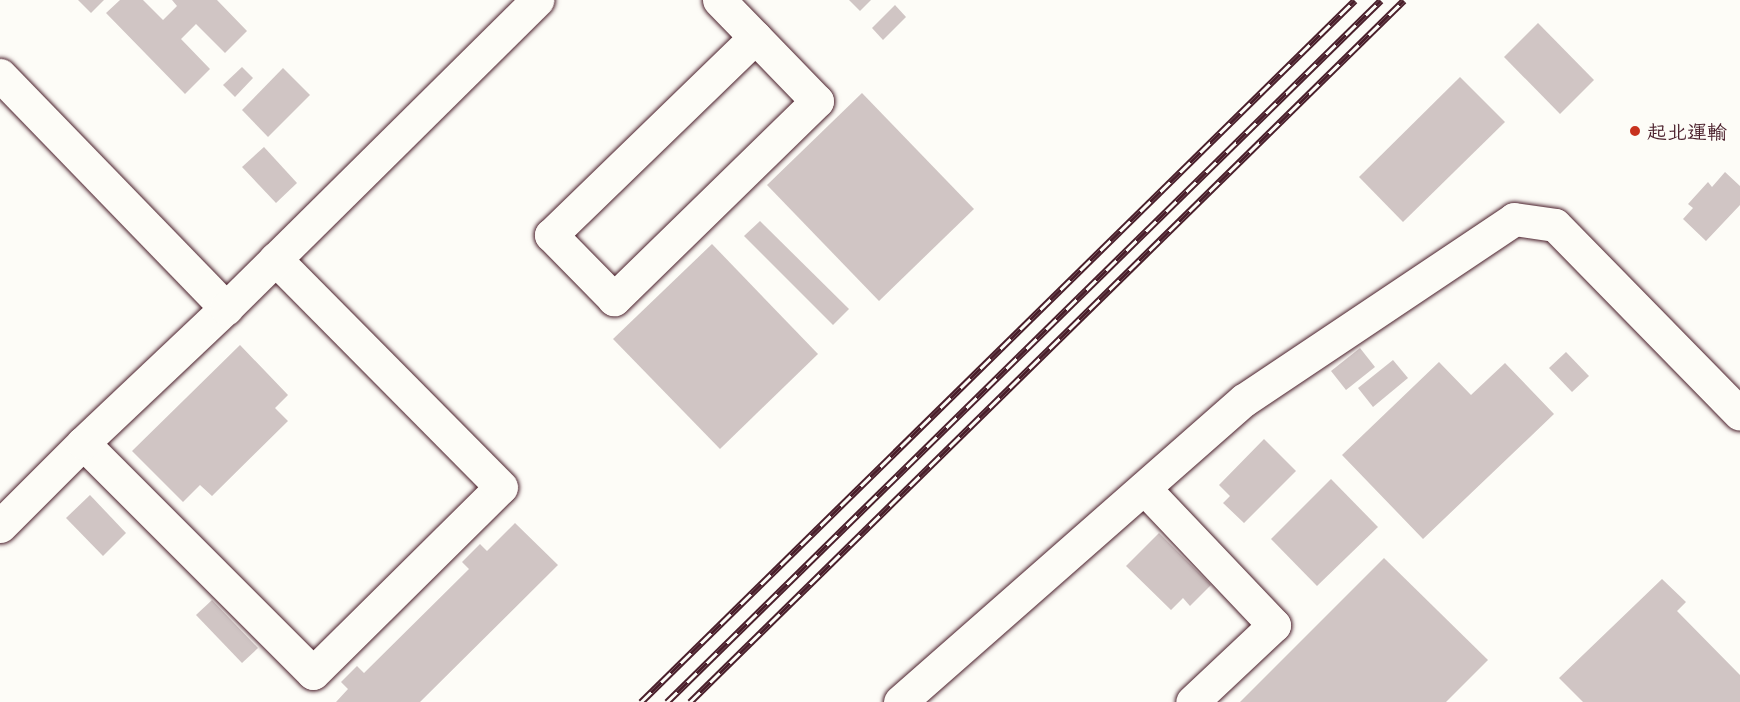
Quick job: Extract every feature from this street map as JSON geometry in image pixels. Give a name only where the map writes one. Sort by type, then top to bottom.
[{"type":"street","points":[[0,526],[82,443],[226,308],[537,0]]},
{"type":"street","points":[[719,0],[755,37],[817,101],[614,299],[551,235],[755,37]]},
{"type":"street","points":[[0,75],[226,308]]},
{"type":"street","points":[[900,702],[1244,400],[1514,219],[1555,225],[1740,414]]},
{"type":"street","points":[[82,443],[313,673],[501,487],[275,259]]},
{"type":"street","points":[[1144,488],[1274,625],[1192,702]]},
{"type":"building","points":[[78,0],[104,0],[91,13]]},
{"type":"building","points":[[120,0],[143,0],[163,20],[177,6],[172,0],[217,0],[247,31],[225,53],[196,24],[181,39],[210,69],[185,94],[106,13]]},
{"type":"building","points":[[849,0],[871,0],[860,11]]},
{"type":"building","points":[[895,5],[906,17],[883,40],[872,28]]},
{"type":"building","points":[[1538,23],[1594,80],[1560,114],[1504,57]]},
{"type":"building","points":[[242,67],[253,78],[235,97],[223,85]]},
{"type":"building","points":[[283,68],[310,95],[268,137],[242,110]]},
{"type":"building","points":[[1460,77],[1505,122],[1403,222],[1359,177]]},
{"type":"building","points":[[862,93],[974,209],[879,301],[767,185]]},
{"type":"building","points":[[264,147],[297,183],[276,203],[242,167]]},
{"type":"building","points":[[1725,172],[1740,186],[1740,205],[1706,241],[1683,219],[1693,208],[1688,204],[1708,182],[1712,187]]},
{"type":"building","points":[[760,221],[849,309],[833,325],[744,236]]},
{"type":"building","points":[[712,244],[818,354],[720,449],[613,339]]},
{"type":"building","points":[[240,345],[288,395],[275,408],[288,421],[212,496],[200,485],[183,502],[132,451]]},
{"type":"building","points":[[1360,348],[1375,367],[1346,390],[1331,371]]},
{"type":"building","points":[[1566,352],[1589,376],[1572,392],[1549,368]]},
{"type":"building","points":[[1393,360],[1408,378],[1373,407],[1358,388]]},
{"type":"building","points":[[1439,362],[1471,395],[1505,363],[1554,414],[1423,539],[1342,455]]},
{"type":"building","points":[[1264,439],[1296,471],[1244,523],[1223,503],[1230,496],[1219,485]]},
{"type":"building","points":[[1331,479],[1378,527],[1317,586],[1271,539]]},
{"type":"building","points":[[90,495],[126,533],[103,556],[66,518]]},
{"type":"building","points":[[515,523],[558,565],[420,702],[336,702],[348,689],[341,682],[357,666],[364,673],[469,569],[462,562],[480,544],[487,551]]},
{"type":"building","points":[[1159,533],[1211,585],[1190,606],[1183,598],[1171,610],[1126,566]]},
{"type":"building","points":[[1384,558],[1488,660],[1446,702],[1240,702]]},
{"type":"building","points":[[1662,579],[1686,602],[1677,611],[1740,675],[1740,702],[1583,702],[1559,678]]},
{"type":"building","points":[[212,600],[258,648],[242,663],[196,615]]},
{"type":"railway","points":[[641,702],[1355,0]]},
{"type":"railway","points":[[667,702],[1381,0]]},
{"type":"railway","points":[[690,702],[1404,0]]},
{"type":"place","name":"起北運輸","points":[[1635,131]]}]
